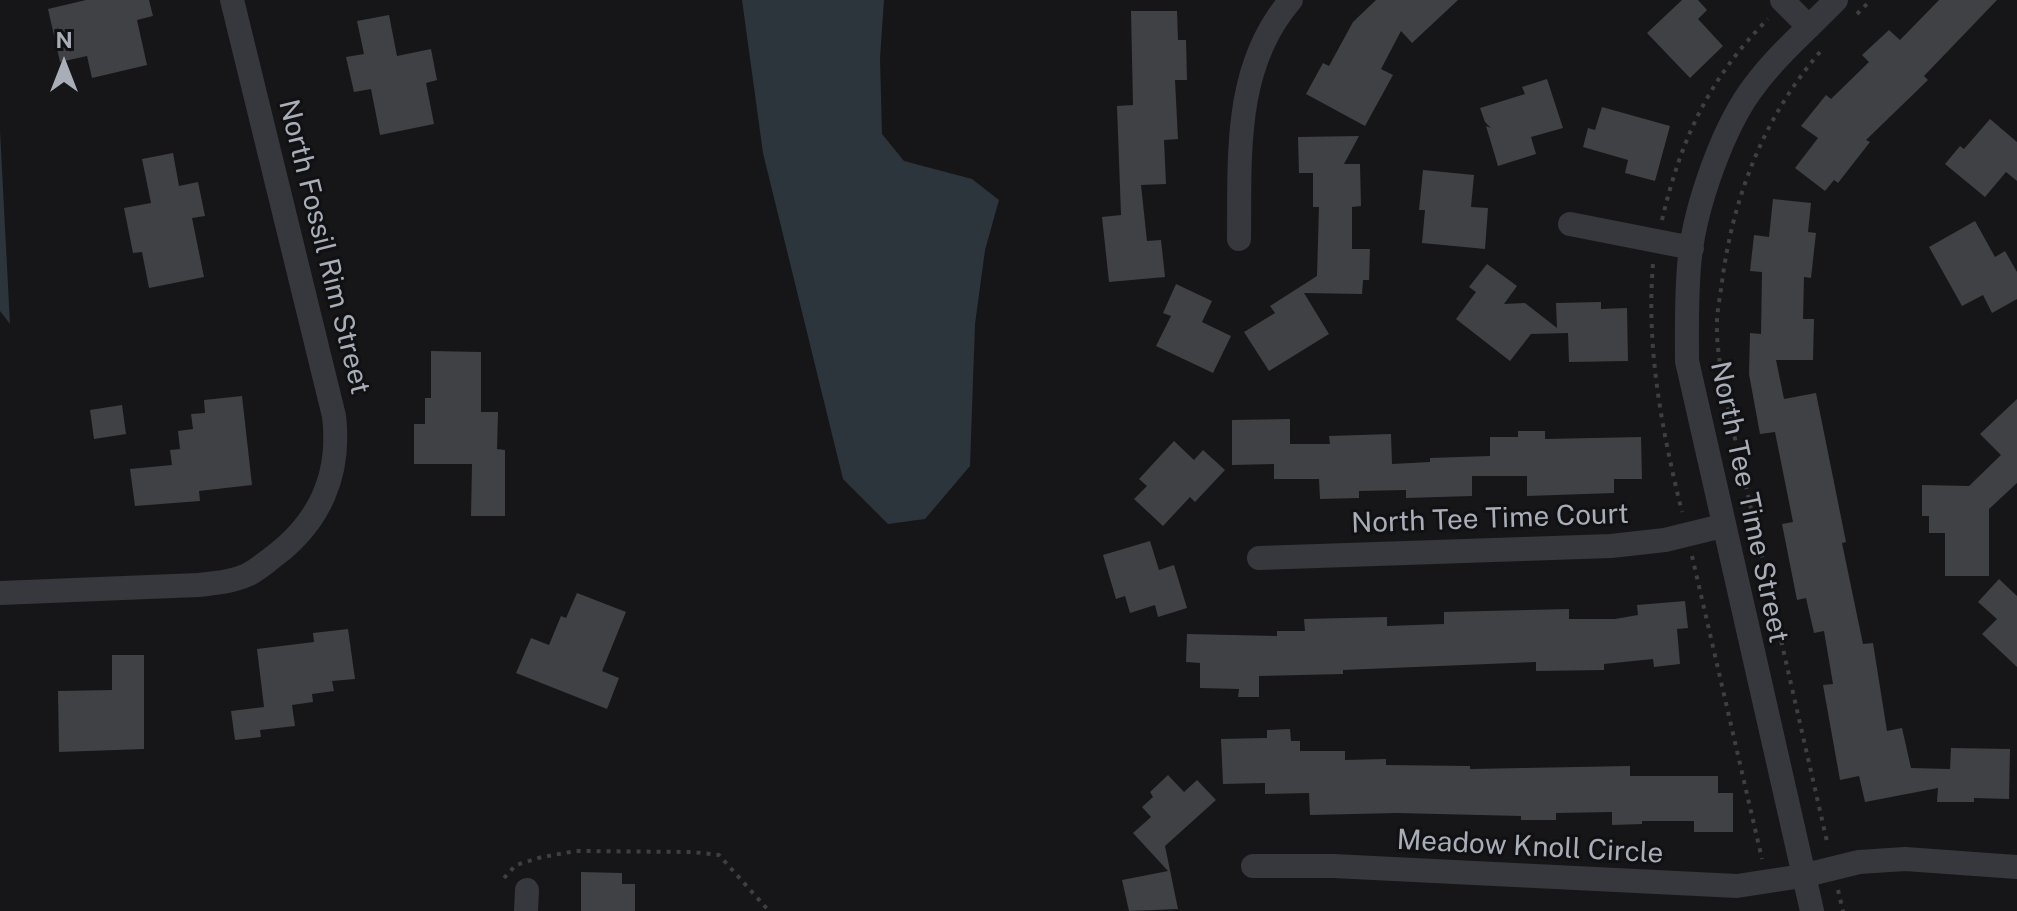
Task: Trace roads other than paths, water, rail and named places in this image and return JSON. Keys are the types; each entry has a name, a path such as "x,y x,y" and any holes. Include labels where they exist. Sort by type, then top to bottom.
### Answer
{"street":[{"name":"North Fossil Rim Street","path":"0,593 198,585 227,581 250,574 289,545 319,508 332,473 338,444 334,416 232,0"},
{"path":"1239,239 1240,127 1245,94 1256,58 1269,31 1291,0"},
{"path":"1782,0 1809,27"},
{"name":"North Tee Time Street","path":"1812,911 1722,526 1687,361 1692,248 1721,143 1754,85 1836,0"},
{"path":"1570,224 1692,248"},
{"name":"North Tee Time Court","path":"1259,558 1611,546 1665,540 1722,526"},
{"name":"Meadow Knoll Circle","path":"1253,866 1333,866 1706,886 1737,886 1802,876 1859,862 1905,859 2017,867"}]}
